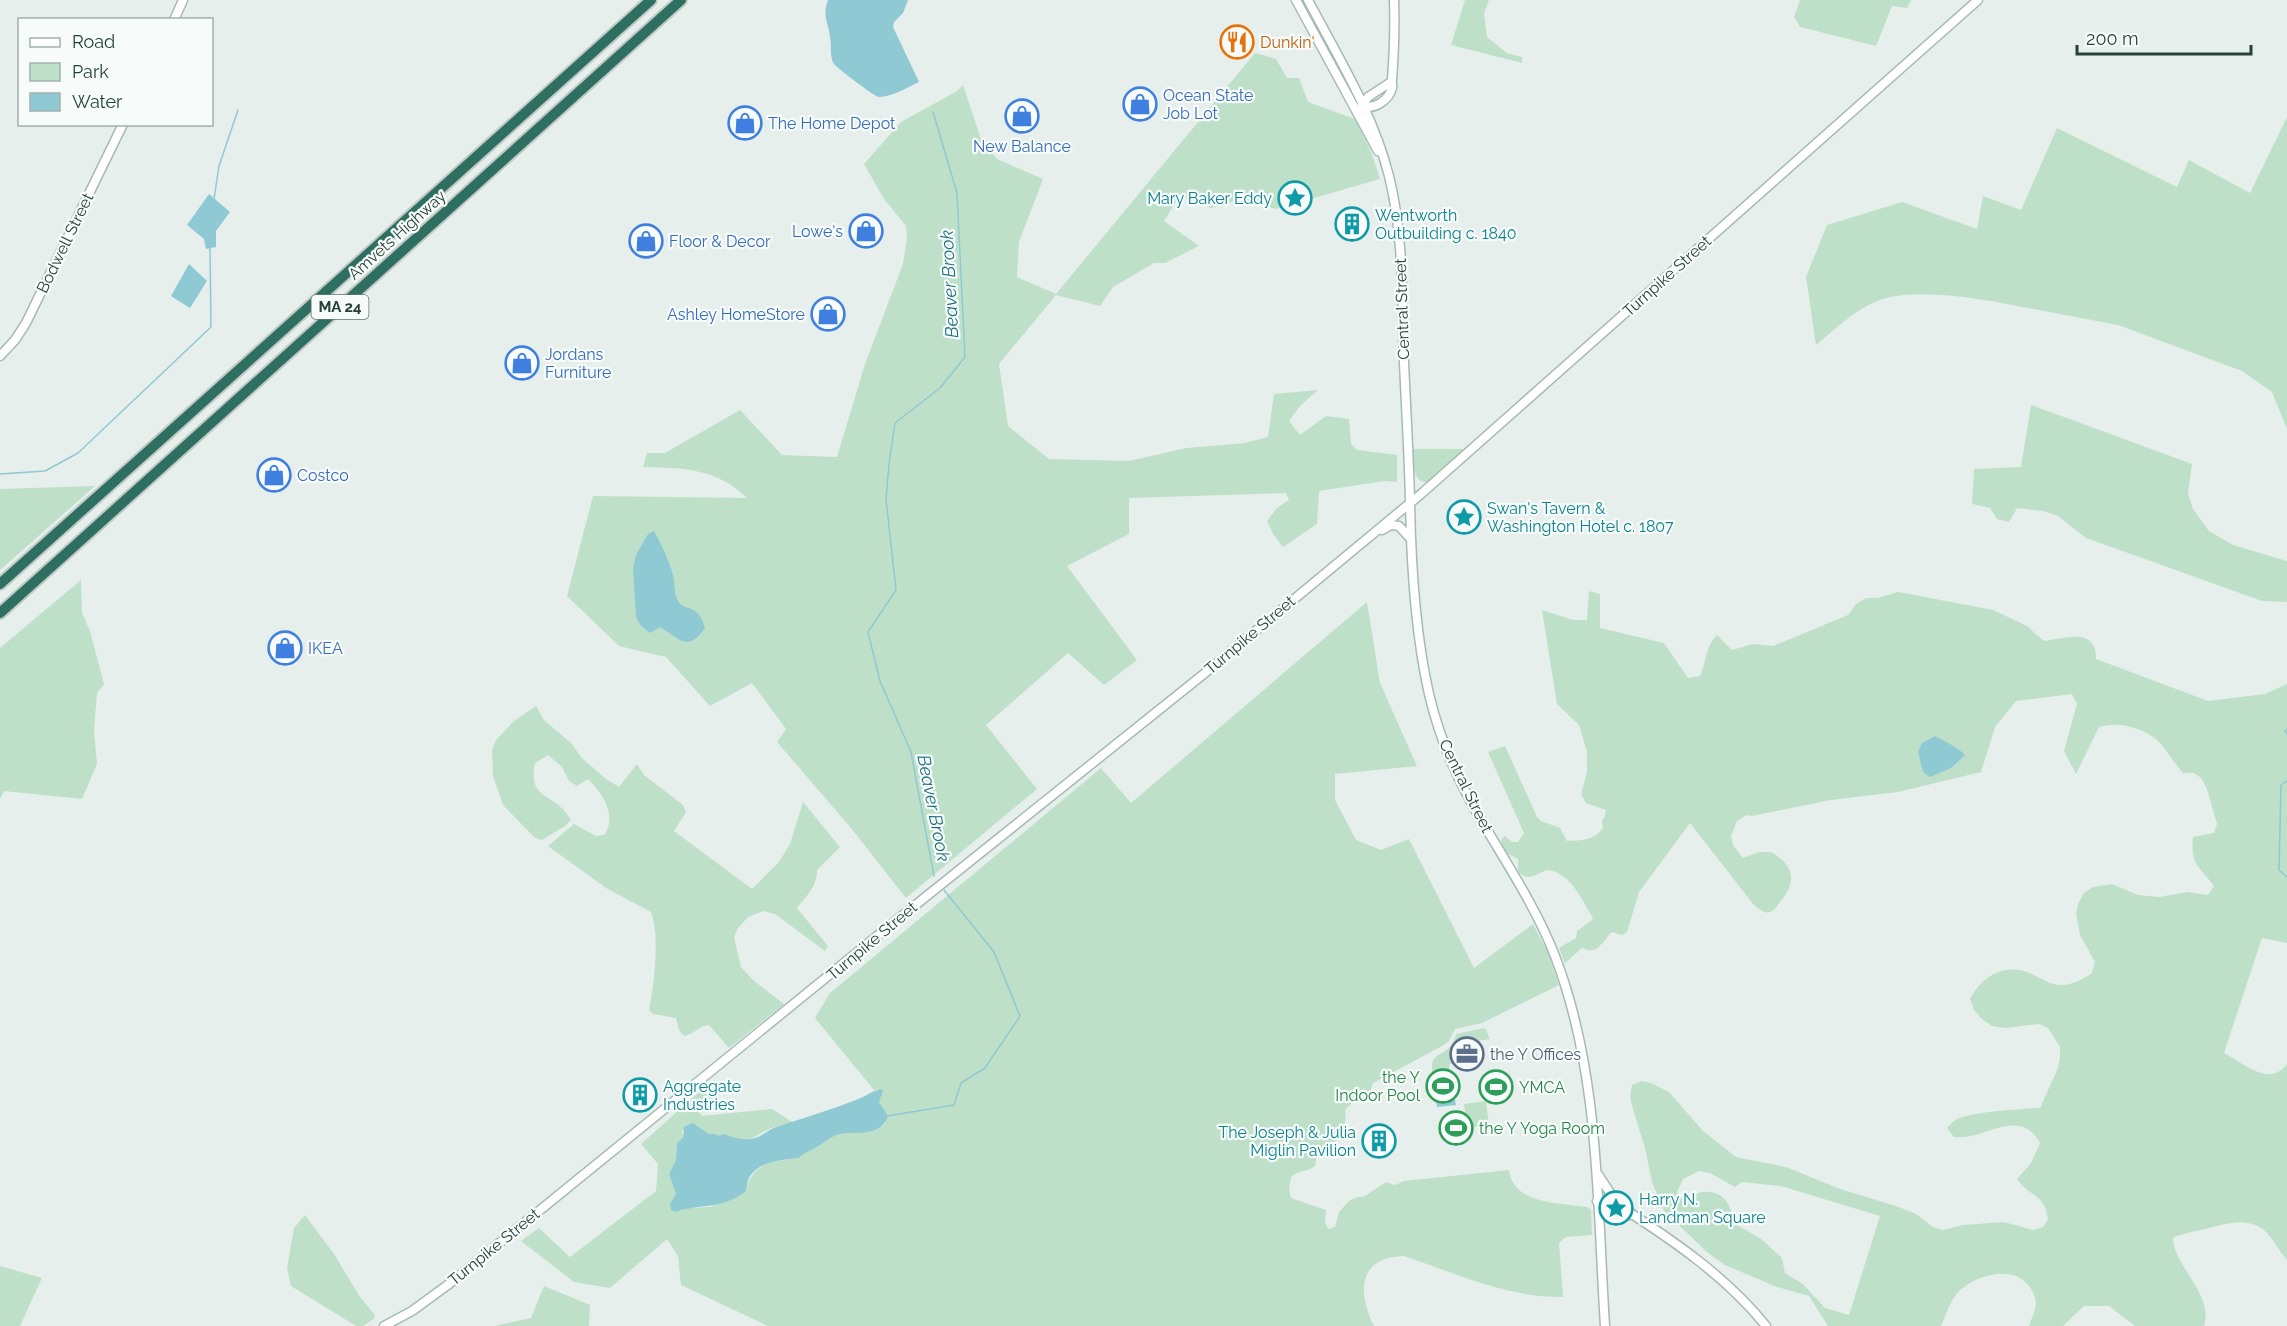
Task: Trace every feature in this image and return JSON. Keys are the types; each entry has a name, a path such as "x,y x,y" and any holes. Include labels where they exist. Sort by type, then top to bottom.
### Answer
{"highway":[{"name":"Amvets Highway","path":"0,584 651,0"},
{"name":"Amvets Highway","path":"0,613 681,0"}],"street":[{"path":"175,18 183,0"},
{"path":"1296,0 1359,108"},
{"path":"1308,0 1359,108"},
{"path":"1359,108 1368,97 1391,82 1394,62 1395,0"},
{"name":"Turnpike Street","path":"384,1326 411,1312 449,1284 1355,549 1410,503 1978,0"},
{"name":"Central Street","path":"1359,108 1376,133 1392,193 1400,250 1411,539 1421,645 1435,715 1462,785 1538,918 1563,979 1585,1067 1595,1169 1605,1326"},
{"name":"Bodwell Street","path":"0,356 15,340 31,314 122,126"},
{"name":"Turnpike Street","path":"1355,549 1387,527 1394,525 1402,528 1411,539"},
{"path":"1595,1169 1605,1188 1618,1205"},
{"path":"1597,1201 1606,1200 1618,1205 1714,1274 1742,1299 1766,1326"},
{"path":"1597,1201 1607,1210 1625,1213 1643,1222"}],"green space":[{"path":"1465,0 1489,0 1484,13 1487,37 1507,53 1522,57 1522,63 1451,45"},
{"path":"1800,0 1911,0 1907,8 1892,6 1876,46 1800,27 1794,17"},
{"path":"1255,53 1276,59 1287,78 1299,78 1308,102 1355,119 1372,154 1380,179 1276,209 1241,199 1211,208 1180,195 1164,221 1199,246 1165,263 1154,263 1113,287 1100,306 1056,295 999,364 1008,426 1049,459 1129,461 1186,448 1245,443 1268,437 1274,394 1318,390 1300,406 1289,421 1300,435 1326,416 1349,419 1351,444 1357,450 1397,455 1397,482 1385,481 1319,491 1317,524 1283,547 1267,521 1277,508 1289,500 1286,493 1129,498 1129,534 1067,566 1137,660 1104,685 1068,653 986,725 1037,789 906,898 851,828 777,742 786,729 752,683 710,706 666,657 619,646 567,596 593,496 747,498 735,488 711,475 686,469 643,467 647,453 665,453 740,410 782,455 837,457 865,364 903,264 907,238 906,226 884,199 864,164 901,122 957,91 963,85 981,139 997,159 1043,179 1019,242 1017,277 1056,294"},
{"path":"2287,117 2287,429 2272,392 2242,371 2118,325 1991,301 1935,294 1906,295 1880,300 1846,320 1816,345 1806,277 1827,225 1902,202 1977,229 1983,196 2021,210 2057,128 2177,187 2189,160 2250,193"},
{"path":"2031,405 2192,464 2188,493 2193,509 2209,531 2233,545 2287,561 2287,602 2262,601 2086,538 2058,516 2043,511 2017,508 2009,522 1997,519 1990,508 1972,504 1974,469 2021,467"},
{"path":"1413,449 1466,449 1430,482 1424,482 1419,480 1415,471"},
{"path":"95,486 0,570 0,489"},
{"path":"81,580 82,613 90,631 104,684 97,693 94,730 97,764 82,799 4,791 0,799 0,648"},
{"path":"1589,591 1600,594 1600,628 1664,643 1688,678 1700,676 1708,649 1717,635 1732,650 1753,644 1773,646 1848,615 1856,604 1866,598 1877,598 1898,592 1993,610 2027,626 2044,641 2070,637 2086,638 2095,649 2096,659 2208,701 2265,694 2287,684 2287,943 2262,938 2224,1053 2264,1074 2280,1071 2287,1064 2287,1260 2264,1230 2250,1223 2227,1223 2173,1238 2175,1249 2204,1303 2206,1314 2204,1326 2135,1326 2109,1306 2084,1306 2063,1326 2029,1326 2036,1306 2033,1292 2022,1279 2002,1274 1981,1278 1962,1289 1955,1296 1941,1326 1828,1326 1809,1296 1777,1287 1725,1265 1708,1253 1664,1211 1652,1182 1633,1109 1630,1097 1632,1085 1642,1081 1669,1092 1703,1131 1736,1157 1786,1167 1840,1189 1896,1206 1916,1214 1933,1227 1943,1230 1963,1225 2004,1222 2033,1230 2043,1227 2048,1219 2044,1204 2017,1179 2031,1163 2040,1143 2032,1132 2011,1125 1965,1137 1954,1137 1947,1128 1954,1121 1970,1115 2040,1108 2058,1068 2060,1047 2048,1028 2039,1024 2005,1028 1992,1026 1974,1010 1970,999 1988,978 2004,971 2022,971 2057,985 2076,982 2092,973 2095,962 2080,935 2076,914 2084,893 2093,887 2112,884 2138,895 2159,897 2188,892 2208,895 2214,886 2194,860 2193,837 2214,833 2217,824 2207,789 2201,778 2194,773 2183,773 2156,739 2150,735 2123,725 2099,727 2076,774 2064,751 2077,704 2072,694 2016,701 1995,727 1981,772 1898,792 1831,800 1752,816 1746,815 1737,821 1731,836 1733,845 1743,858 1759,852 1771,852 1779,857 1789,869 1791,881 1789,888 1778,905 1771,911 1763,911 1753,904 1690,823 1639,892 1627,932 1622,935 1612,932 1596,949 1582,948 1565,963 1559,948 1576,938 1577,931 1593,918 1580,895 1562,875 1546,870 1532,876 1525,876 1518,871 1518,859 1504,852 1501,840 1505,836 1512,842 1518,842 1524,833 1488,752 1505,746 1537,817 1541,821 1560,828 1567,841 1591,838 1603,828 1602,821 1606,810 1586,803 1581,794 1587,772 1587,752 1579,725 1557,704 1542,610 1573,620 1587,620","holes":["1699,1171 1710,1173 1735,1187 1742,1182 1781,1186 1880,1216 1849,1315 1825,1308 1803,1284 1785,1273 1782,1258 1760,1238 1733,1223 1729,1205 1721,1196 1716,1193 1702,1192 1683,1199 1677,1192 1683,1179"]},
{"path":"1367,602 1380,683 1417,766 1335,774 1335,800 1356,840 1381,850 1409,839 1474,968 1533,924 1548,953 1559,985 1482,1023 1455,1029 1449,1041 1442,1046 1373,1083 1370,1093 1356,1098 1345,1110 1345,1125 1339,1137 1330,1147 1317,1155 1315,1166 1291,1177 1289,1189 1291,1198 1326,1210 1325,1222 1328,1229 1335,1227 1339,1212 1349,1201 1365,1196 1386,1182 1395,1185 1404,1181 1509,1170 1512,1181 1519,1190 1529,1196 1552,1203 1587,1207 1591,1210 1592,1235 1566,1237 1559,1243 1563,1297 1502,1289 1404,1256 1389,1258 1378,1263 1365,1279 1365,1301 1374,1326 768,1326 681,1285 678,1256 667,1239 610,1288 574,1282 521,1241 539,1228 570,1257 656,1191 658,1164 641,1144 707,1085 718,1095 698,1111 702,1116 772,1109 794,1123 774,1127 746,1139 733,1138 724,1134 718,1137 694,1124 682,1131 683,1138 677,1143 676,1160 669,1174 676,1194 675,1212 688,1208 710,1207 747,1189 754,1173 766,1164 799,1158 836,1135 868,1131 885,1124 887,1114 879,1102 881,1089 874,1090 815,1018 829,994 1101,768 1131,803"},
{"path":"536,706 544,720 571,743 582,758 619,787 637,764 644,775 683,805 686,812 674,831 752,889 779,862 790,844 803,802 840,847 817,870 813,886 797,908 828,946 825,951 775,914 763,911 748,917 738,928 734,937 741,967 753,980 784,1004 729,1048 709,1025 684,1036 679,1030 676,1018 653,1014 649,1010 656,947 651,912 606,888 548,846 574,824 596,836 604,835 608,828 609,813 603,798 593,784 588,779 577,786 569,781 562,767 548,755 535,763 535,784 539,791 558,804 571,820 542,840 535,838 503,805 493,776 492,750 496,740 514,721"},
{"path":"1485,1028 1490,1039 1456,1044 1459,1063 1449,1064 1450,1075 1433,1077 1434,1059 1448,1049 1456,1034"},
{"path":"1486,1101 1489,1125 1467,1128 1464,1104"},
{"path":"305,1215 374,1314 375,1318 363,1326 356,1326 291,1286 287,1268 294,1228"},
{"path":"0,1266 42,1278 20,1326 0,1326"},
{"path":"544,1286 590,1305 589,1326 494,1326 531,1318"}],"water":[{"path":"828,0 908,0 903,13 894,22 893,27 919,82 894,94 879,97 837,67 832,58 831,40 825,15"},
{"path":"209,194 230,212 216,231 216,247 206,249 204,239 187,225"},
{"path":"189,264 207,281 190,308 171,296"},
{"path":"654,531 672,571 677,599 683,606 698,614 705,628 699,636 688,642 678,639 660,627 650,633 641,626 636,617 633,568 636,555 648,534"},
{"path":"1935,736 1965,755 1951,768 1930,777 1923,772 1918,752 1922,743"},
{"name":"the Y Indoor Pool","path":"1450,1075 1456,1105 1437,1107 1433,1077"},
{"path":"881,1089 883,1091 879,1102 887,1114 887,1119 878,1129 837,1135 799,1158 779,1161 758,1168 749,1178 744,1192 734,1199 675,1212 671,1210 670,1204 676,1194 669,1174 676,1160 677,1143 683,1138 684,1127 693,1123 709,1134 751,1139 773,1128 846,1104"}],"waterway":[{"path":"214,199 219,166 238,110"},
{"name":"Beaver Brook","path":"933,112 957,193 965,357 940,388 895,423 886,499 896,590 868,632 880,681 911,752 934,876"},
{"path":"0,474 45,471 78,453 211,327 210,248"},
{"path":"2287,729 2285,731 2287,734"},
{"path":"2287,781 2281,785 2279,870 2287,877"},
{"name":"Beaver Brook","path":"887,1116 954,1105 961,1083 985,1068 1020,1016 994,952 944,890"}],"place":[{"name":"Dunkin'","path":"1237,42"},
{"name":"Ocean State Job Lot","path":"1140,104"},
{"name":"New Balance","path":"1022,116"},
{"name":"The Home Depot","path":"745,123"},
{"name":"Mary Baker Eddy","path":"1295,198"},
{"name":"Wentworth Outbuilding c. 1840","path":"1352,224"},
{"name":"Lowe's","path":"866,231"},
{"name":"Floor & Decor","path":"646,241"},
{"name":"Ashley HomeStore","path":"828,314"},
{"name":"Jordans Furniture","path":"522,363"},
{"name":"Costco","path":"274,475"},
{"name":"Swan's Tavern & Washington Hotel c. 1807","path":"1464,517"},
{"name":"IKEA","path":"285,648"},
{"name":"the Y Offices","path":"1467,1054"},
{"name":"the Y Indoor Pool","path":"1443,1086"},
{"name":"YMCA","path":"1496,1087"},
{"name":"Aggregate Industries","path":"640,1095"},
{"name":"the Y Yoga Room","path":"1456,1128"},
{"name":"The Joseph & Julia Miglin Pavilion","path":"1379,1141"},
{"name":"Harry N. Landman Square","path":"1616,1208"}]}
